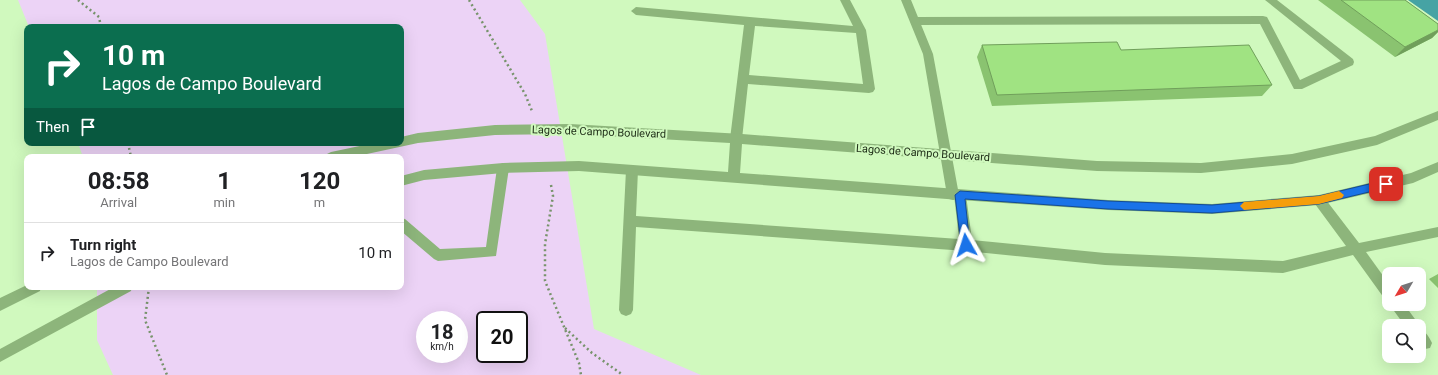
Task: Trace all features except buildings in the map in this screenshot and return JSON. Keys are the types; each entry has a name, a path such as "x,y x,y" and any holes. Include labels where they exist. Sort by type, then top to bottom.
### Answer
{"street":[{"path":"743,79 870,90 861,30 845,0"},
{"path":"906,0 928,54 945,155 956,195 966,245"},
{"path":"1263,20 1298,86 1349,62 1270,0"},
{"path":"636,11 750,22 861,30"},
{"path":"915,21 1263,20 1285,12"},
{"path":"734,178 736,139 750,22"},
{"name":"Lagos de Campo Boulevard","path":"404,141 418,138 495,130 570,129 736,139 1097,166 1201,168 1292,159 1377,140 1438,115"},
{"path":"345,154 382,146"},
{"path":"404,180 424,175 503,168 579,166 956,195 1108,205 1212,209 1319,200 1413,178 1438,167"},
{"path":"404,226 438,255 492,252 503,168"},
{"path":"626,310 632,170"},
{"path":"1319,200 1382,284"},
{"path":"630,221 966,245 1105,258 1283,267 1356,249 1438,232"},
{"path":"0,305 29,290"},
{"path":"0,356 121,290"}],"path":[{"path":"78,0 99,17 100,24"},
{"path":"469,0 525,94 539,129"},
{"path":"549,166 553,196 544,244 545,281 579,363 581,375"},
{"path":"149,290 145,320 167,375"},
{"path":"563,327 592,353 623,375"}],"shaded area":[{"path":"18,0 520,0 545,34 594,329 701,375 113,375 97,340 97,290 404,290 404,154 82,154 79,146 404,146 404,24 28,24"}],"water":[{"path":"1408,0 1438,0 1438,21"}],"slow traffic":[{"path":"1244,206 1319,200 1339,195"}],"route":[{"path":"966,245 960,195 1108,205 1212,209 1319,200 1386,184"}]}
